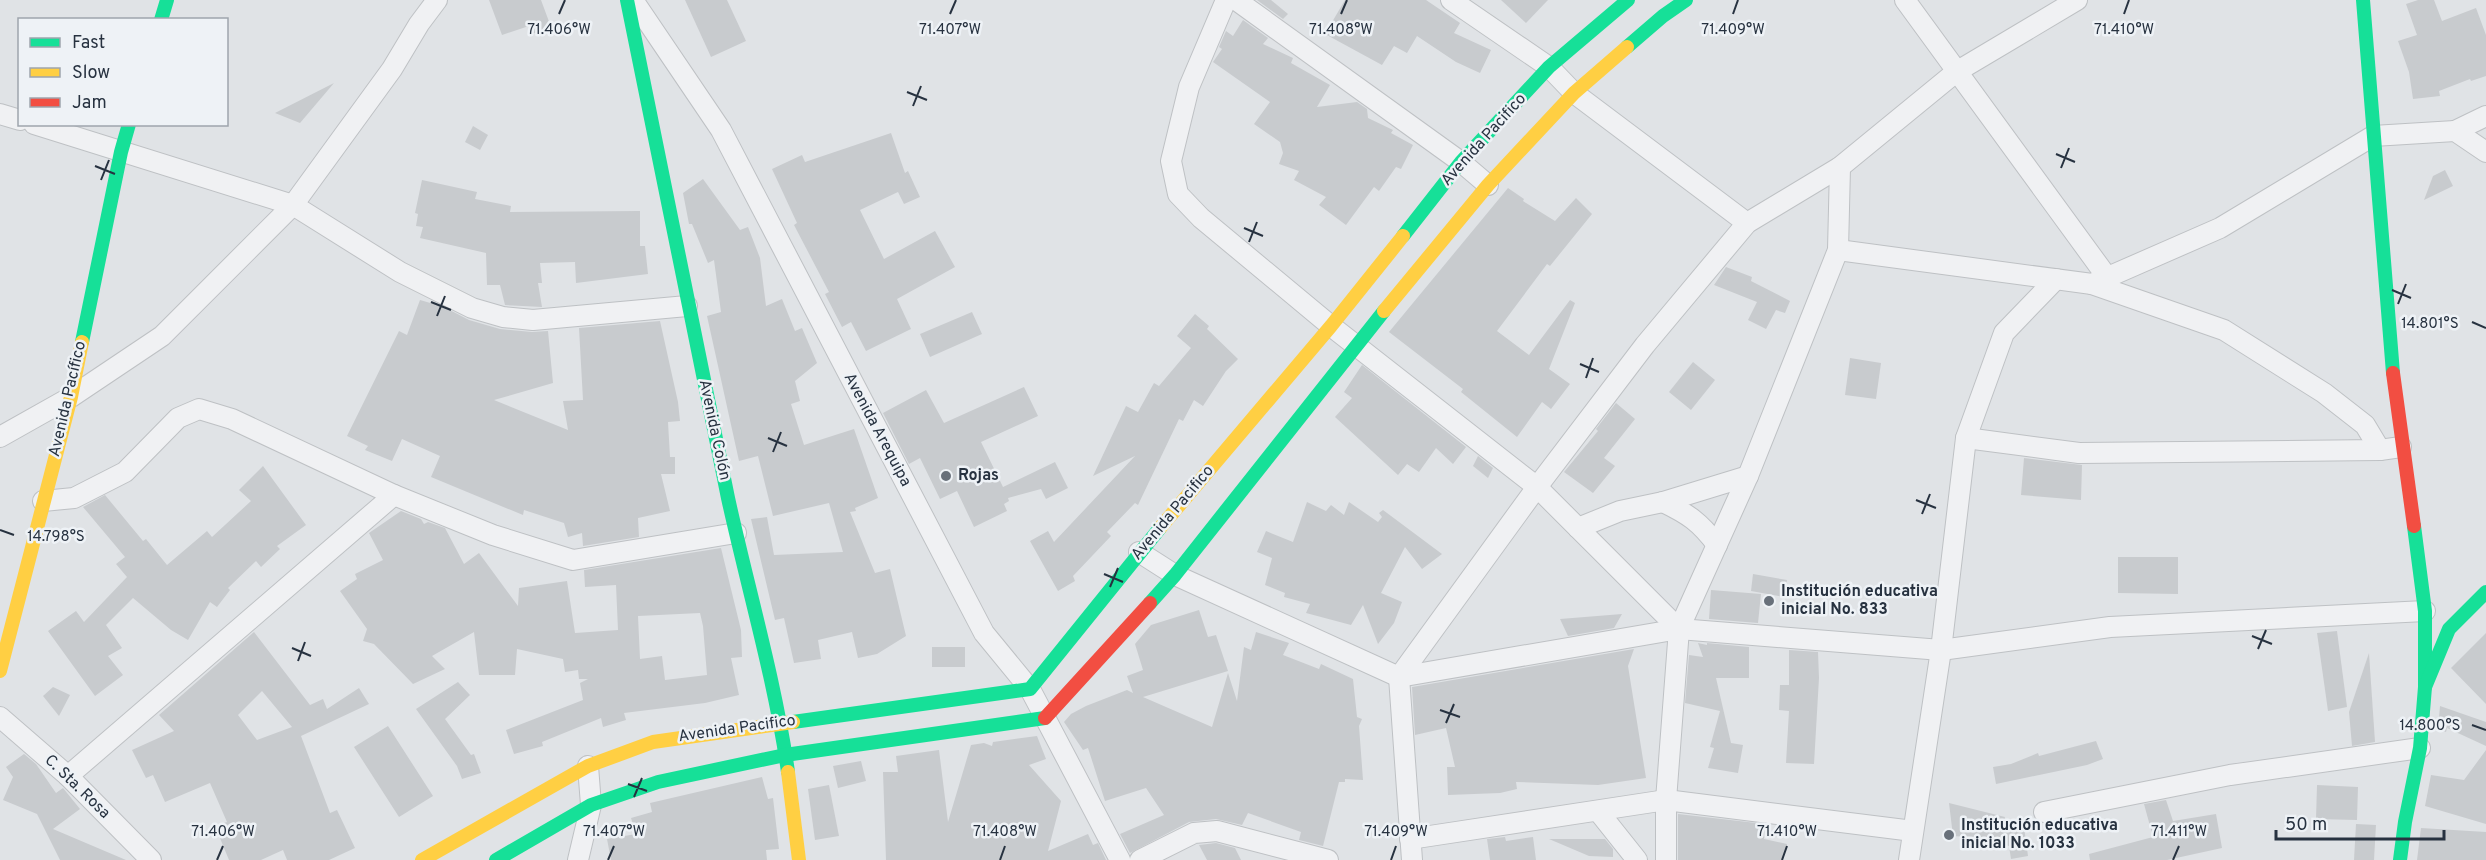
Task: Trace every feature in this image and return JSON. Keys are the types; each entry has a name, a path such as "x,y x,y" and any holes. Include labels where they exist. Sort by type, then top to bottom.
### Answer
{"main road":[{"path":"162,18 167,0"},
{"name":"Avenida Colón","path":"627,0 687,306 736,533 781,723 800,860"},
{"name":"Avenida Pacifico","path":"422,860 588,766 653,742 1030,689 1139,552 1331,326 1461,162 1549,67 1628,0"},
{"name":"Avenida Pacifico","path":"496,860 591,805 658,782 785,755 1045,718 1175,575 1356,346 1488,185 1574,93 1663,16 1686,0"},
{"path":"2363,0 2392,370 2425,611 2425,687 2420,748 2400,860"},
{"name":"Avenida Pacífico","path":"0,671 71,397 121,152 128,126"},
{"path":"2425,687 2449,629 2486,592"}],"street":[{"path":"0,437 71,397 162,336 293,205 392,69 419,24 437,0"},
{"name":"Avenida Arequipa","path":"633,0 721,130 984,633 1030,689 1120,860"},
{"path":"1226,0 1189,87 1171,161 1178,194 1201,218 1331,326 1537,487 1679,629"},
{"path":"1236,0 1461,162 1488,185"},
{"path":"1450,0 1549,67 1574,93 1747,223"},
{"path":"1905,0 2100,281"},
{"path":"1412,860 1399,677 1537,487 1659,328 1747,223 1840,167 1956,72 2077,0"},
{"path":"0,114 18,119"},
{"path":"2100,281 2220,228 2373,136 2456,131 2486,116"},
{"path":"40,126 293,205 400,272 472,308 503,317 533,320 687,306"},
{"path":"2456,131 2486,152"},
{"path":"1666,860 1666,800 1679,629 1748,476 1838,250 1840,167"},
{"path":"1838,250 2056,279 2100,281 2224,330 2324,393 2366,425 2380,450"},
{"path":"1909,860 1941,650 1966,438 2004,333 2056,279"},
{"path":"43,501 74,498 125,472 178,418 199,409 232,418 394,495 493,535 573,560 736,533"},
{"path":"1966,438 2079,453 2380,450 2401,447"},
{"path":"1578,528 1620,511 1663,502 1748,476"},
{"path":"69,776 394,495"},
{"path":"1663,502 1690,515 1706,530 1717,545"},
{"path":"1139,552 1175,575 1399,677 1679,629 1941,650 2110,627 2425,611"},
{"name":"C. Sta. Rosa","path":"0,717 69,776 151,860"},
{"path":"2044,812 2230,775 2420,748"},
{"path":"578,860 591,805 588,766"},
{"path":"1410,839 1666,800 1913,831"},
{"path":"1598,811 1638,860 1666,837"},
{"path":"1140,860 1194,833 1217,831 1328,860"}],"building":[{"path":"489,0 541,0 551,27 532,34 529,26 502,35"},
{"path":"685,0 727,0 746,41 711,57"},
{"path":"1257,0 1271,0 1288,14 1283,19"},
{"path":"1345,0 1426,0 1460,23 1454,33 1491,50 1480,73 1456,62 1417,36 1407,53 1394,46 1382,65 1325,34"},
{"path":"1501,0 1548,0 1526,23"},
{"path":"2418,0 2434,0 2442,21 2476,8 2486,35 2486,76 2471,81 2470,79 2439,91 2440,96 2413,99 2409,72 2398,41 2417,35 2406,4"},
{"path":"1243,20 1268,38 1263,44 1293,58 1291,63 1330,85 1317,107 1357,102 1367,109 1368,118 1393,130 1391,133 1413,145 1401,169 1396,167 1379,191 1374,187 1346,225 1319,205 1326,197 1294,180 1299,171 1279,164 1283,153 1280,142 1254,124 1270,102 1213,62 1222,49 1219,47 1226,31 1233,36"},
{"path":"334,83 300,123 275,113"},
{"path":"473,126 488,135 480,150 465,142"},
{"path":"891,133 905,173 908,171 920,197 904,204 898,192 860,210 884,259 935,231 955,267 897,299 911,329 866,351 851,322 842,327 825,294 829,292 794,225 797,223 772,169 802,155 805,162"},
{"path":"2445,170 2453,186 2424,200 2433,176"},
{"path":"703,179 740,230 748,227 760,258 766,306 782,299 795,331 802,328 817,363 795,381 800,401 791,404 804,445 854,429 878,498 850,512 875,573 890,569 906,636 877,654 858,658 852,632 818,640 821,659 794,663 784,618 775,620 751,519 767,517 774,555 843,552 829,503 773,516 758,456 739,461 707,316 721,312 714,260 708,263 692,224 689,224 683,193"},
{"path":"422,180 477,192 475,199 511,206 510,212 640,211 640,246 645,246 648,274 576,283 575,262 540,263 542,283 538,283 542,307 505,305 500,285 487,285 486,253 420,238 423,227 416,226 418,214 415,213"},
{"path":"1508,188 1524,199 1523,201 1555,221 1576,198 1592,214 1550,266 1547,264 1497,331 1529,355 1570,300 1575,303 1549,369 1570,384 1551,409 1542,402 1517,437 1461,392 1463,389 1389,332"},
{"path":"1726,267 1752,277 1751,281 1790,301 1785,313 1776,310 1766,329 1748,320 1757,302 1714,285"},
{"path":"420,300 444,307 469,320 500,329 548,331 553,383 494,400 568,430 563,401 583,400 579,328 660,321 680,421 668,422 670,457 675,457 675,474 661,474 670,511 638,518 639,537 583,546 582,533 568,537 564,523 524,510 523,515 431,477 440,456 402,439 392,461 365,450 368,446 347,436 399,331 407,335"},
{"path":"972,312 982,334 930,357 920,334"},
{"path":"1195,314 1209,326 1207,329 1238,359 1226,371 1203,406 1194,400 1183,421 1179,419 1138,505 1135,503 1107,532 1111,536 1073,576 1075,581 1058,591 1030,541 1048,531 1054,542 1135,456 1093,476 1126,406 1138,412 1154,383 1159,386 1191,348 1177,336"},
{"path":"1850,358 1881,363 1876,399 1845,395"},
{"path":"1693,362 1715,380 1691,410 1669,392"},
{"path":"1362,365 1466,447 1453,464 1436,448 1419,472 1407,464 1398,475 1335,417 1352,398 1344,392"},
{"path":"1024,387 1038,416 981,442 1003,487 1055,462 1068,488 1046,499 1041,489 1008,498 1009,501 1004,504 1007,511 974,527 957,491 940,499 920,458 909,464 883,413 926,390 944,423"},
{"path":"1616,403 1635,419 1604,458 1615,466 1593,493 1564,472 1598,431 1596,429"},
{"path":"1478,456 1493,468 1488,478 1473,466"},
{"path":"2024,458 2082,465 2081,500 2021,495"},
{"path":"263,466 306,525 277,546 280,549 261,567 256,561 228,588 230,590 217,607 210,602 188,640 171,630 133,598 106,625 122,648 108,656 123,675 95,696 48,631 76,611 84,622 127,577 116,564 125,557 83,507 105,495 143,541 146,539 167,565 207,531 212,537 251,501 239,490"},
{"path":"1307,502 1326,511 1331,505 1344,515 1349,502 1378,522 1382,517 1379,513 1383,510 1442,554 1422,569 1405,547 1381,593 1402,602 1394,623 1378,644 1363,605 1351,625 1306,613 1310,604 1284,597 1285,593 1265,585 1272,558 1257,552 1266,531 1293,542"},
{"path":"401,511 421,519 424,524 428,522 445,528 464,564 479,553 518,606 519,588 567,581 575,633 618,630 616,585 585,587 584,570 721,548 741,630 742,657 731,658 739,695 705,703 624,713 626,720 603,727 601,718 542,742 543,746 514,754 506,730 583,700 580,683 588,679 579,679 578,670 565,672 563,659 517,649 515,675 479,675 474,632 432,656 445,669 413,684 374,644 363,641 367,629 340,591 357,579 355,574 383,560 369,533","holes":["700,613 707,675 665,680 662,656 640,659 638,616"]},
{"path":"2118,557 2178,557 2178,594 2118,593"},
{"path":"1753,574 1787,580 1784,597 1751,591"},
{"path":"1711,590 1761,594 1758,623 1709,619"},
{"path":"1199,610 1208,637 1216,635 1228,671 1143,697 1212,727 1228,673 1237,701 1244,647 1251,650 1256,632 1289,643 1283,655 1319,669 1321,664 1353,679 1357,717 1362,719 1359,726 1363,780 1345,779 1345,782 1339,782 1323,846 1299,840 1301,832 1248,813 1242,825 1216,819 1189,822 1130,853 1120,834 1164,815 1146,788 1105,801 1088,748 1083,750 1064,722 1071,714 1086,706 1127,690 1133,693 1127,676 1143,670 1135,644 1151,625"},
{"path":"1622,614 1614,628 1568,636 1560,619"},
{"path":"2337,631 2347,707 2328,711 2317,633"},
{"path":"254,632 310,705 323,699 327,709 359,688 369,704 301,736 330,813 337,810 355,848 329,860 287,860 283,850 261,860 229,860 215,826 227,822 210,783 165,802 153,775 146,778 132,750 174,731 159,715","holes":["262,691 292,727 257,740 238,715"]},
{"path":"2486,633 2486,704 2451,668"},
{"path":"1698,643 1749,647 1749,678 1716,678 1731,743 1743,745 1738,773 1708,768 1714,748 1710,747 1720,711 1685,703 1689,655 1703,657"},
{"path":"932,647 965,647 965,667 932,667"},
{"path":"1634,649 1628,666 1646,778 1598,785 1516,782 1517,789 1500,793 1448,795 1447,767 1455,767 1446,728 1415,735 1412,687"},
{"path":"1789,650 1818,652 1819,678 1814,764 1786,763 1789,711 1779,710 1780,685 1789,685"},
{"path":"2369,653 2375,742 2352,746 2349,712"},
{"path":"458,682 470,695 445,719 471,755 474,754 481,773 462,779 457,766 416,709"},
{"path":"53,687 70,695 59,716 43,696"},
{"path":"2440,706 2486,722 2486,746 2447,728 2446,732 2438,729"},
{"path":"388,726 433,796 399,817 354,747"},
{"path":"1037,736 1046,759 1029,765 1061,801 1048,851 1088,834 1093,845 1098,843 1106,860 886,860 883,772 898,772 896,756 939,750 948,822 971,745 984,743 992,746 993,742"},
{"path":"2096,741 2103,759 2087,765 1996,784 1993,767 2011,764 2038,753 2039,756"},
{"path":"2486,750 2486,824 2425,806 2431,775 2464,780"},
{"path":"24,754 36,764 56,793 63,788 80,809 53,829 126,860 60,860 37,814 3,800 13,777 6,767"},
{"path":"861,761 866,781 838,788 833,766"},
{"path":"762,777 768,799 773,798 779,849 766,850 767,860 611,860 607,839 636,834 631,818 652,812 650,803"},
{"path":"829,785 839,836 815,840 808,789"},
{"path":"2317,785 2358,787 2357,820 2316,819"},
{"path":"2166,800 2173,821 2216,814 2222,848 2167,860 2090,860 2089,854 2153,837 2144,804"},
{"path":"1949,803 2005,817 2002,829 2024,827 2028,856 2011,859 2009,846 1981,838 1953,836"},
{"path":"1678,814 1765,824 1764,839 1787,844 1783,860 1678,860"},
{"path":"2356,824 2376,825 2374,860 2354,860"},
{"path":"2421,828 2486,832 2486,860 2417,860"},
{"path":"1505,837 1506,841 1533,837 1536,860 1490,860 1487,839"},
{"path":"1549,839 1605,839 1613,849 1613,857 1589,856"},
{"path":"1216,843 1235,848 1241,860 1207,860 1199,845"}],"traffic: fast":[{"path":"162,18 167,0"},
{"path":"627,0 715,436 769,669 788,772"},
{"path":"1403,236 1461,162 1549,67 1628,0"},
{"path":"1627,47 1663,16 1686,0"},
{"path":"2363,0 2393,373"},
{"path":"82,342 128,126"},
{"path":"1150,603 1175,575 1384,311"},
{"path":"2414,526 2425,611 2425,687"},
{"path":"793,722 1030,689 1160,528"},
{"path":"2400,860 2420,748 2425,687 2449,629 2486,592"},
{"path":"496,860 591,805 658,782 785,755 1045,718"}],"traffic: slow":[{"path":"1384,311 1488,185 1574,93 1627,47"},
{"path":"1160,528 1331,326 1403,236"},
{"path":"0,671 71,397 82,342"},
{"path":"422,860 588,766 653,742 793,722"},
{"path":"788,772 799,860"}],"traffic: jam":[{"path":"2393,373 2414,526"},
{"path":"1045,718 1150,603"}],"place":[{"name":"Rojas","path":"946,476"},
{"name":"Institución educativa inicial No. 833","path":"1769,601"},
{"name":"Institución educativa inicial No. 1033","path":"1949,835"}]}
